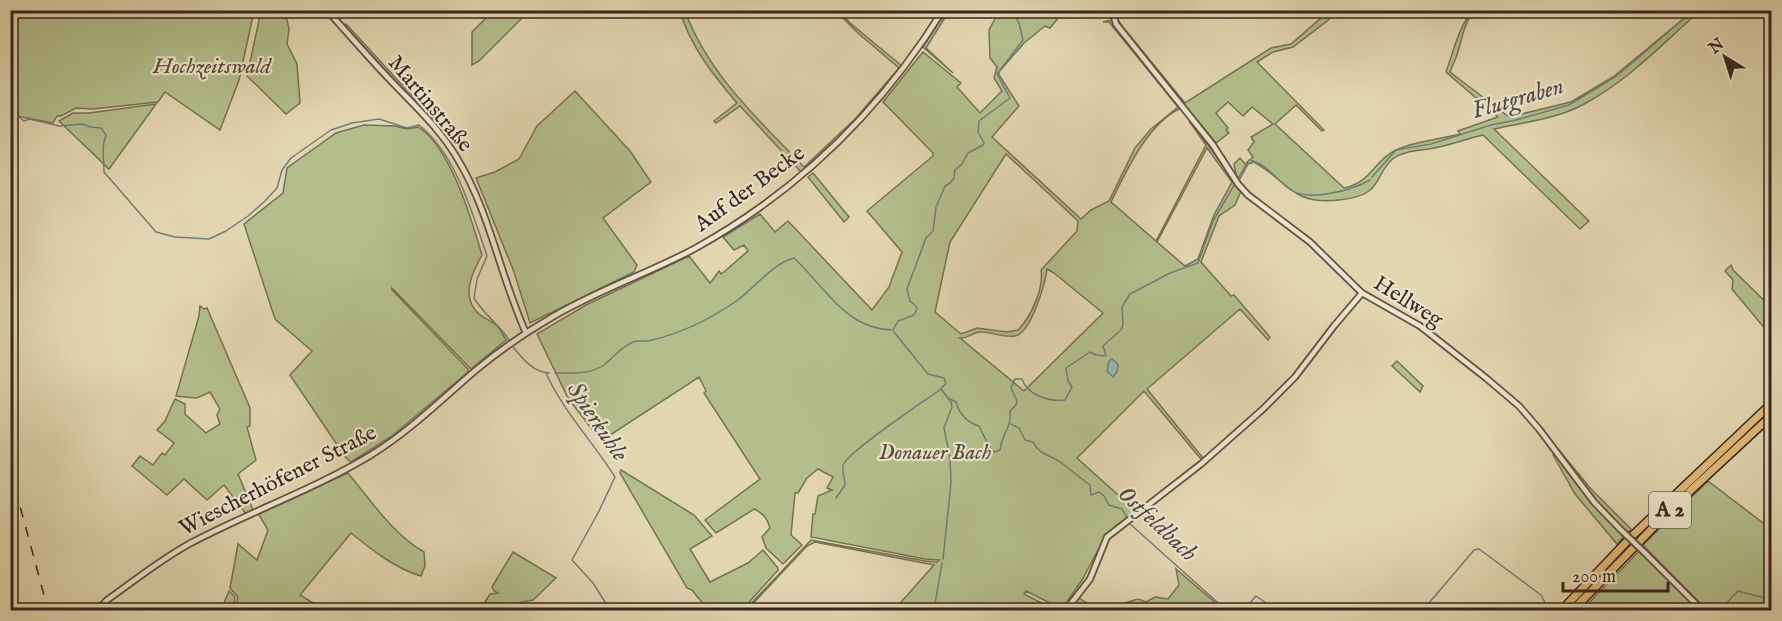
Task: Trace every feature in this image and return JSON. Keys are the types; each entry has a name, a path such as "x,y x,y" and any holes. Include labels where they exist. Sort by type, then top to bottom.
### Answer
{"highway":[{"name":"A 2","path":"1562,610 1640,529 1772,403"},
{"name":"A 2","path":"1573,610 1646,534 1772,415"}],"street":[{"name":"Martinstraße","path":"327,10 364,53 421,111 458,158 488,225 526,333"},
{"name":"Auf der Becke","path":"526,333 581,301 694,248 734,225 784,190 828,152 870,109 904,68 943,10"},
{"name":"Hellweg","path":"1112,10 1116,24 1213,145 1238,184 1253,199 1310,242 1362,293 1420,326 1519,406 1594,502 1702,610"},
{"path":"1066,610 1089,579 1104,541 1201,464 1280,393 1362,293"},
{"name":"Wiescherhöfener Straße","path":"98,610 107,600 187,545 332,477 374,454 490,359 526,333"}],"green space":[{"path":"494,10 529,11 479,61 472,65 472,32"},
{"path":"947,10 949,11 926,48 953,73 923,47"},
{"name":"Hochzeitswald","path":"10,11 254,11 239,80 220,130 165,92 158,102 93,109 76,108 57,116 53,123 11,115"},
{"path":"261,11 279,11 287,20 289,29 287,44 297,64 300,103 286,114 247,76"},
{"path":"680,11 685,11 707,55 736,95 804,167 855,119 899,68 836,11 839,11 850,23 902,66 856,121 801,172 740,106 716,123 714,121 737,103 696,48"},
{"name":"Donauer Bach","path":"996,11 1064,11 1050,28 1045,26 1024,43 999,72 1019,106 992,137 1081,219 1091,210 1109,201 1135,148 1151,129 1178,107 1109,22 1103,22 1111,20 1181,108 1169,115 1148,136 1111,202 1156,241 1206,145 1189,121 1233,179 1236,174 1234,164 1240,158 1245,164 1253,157 1248,150 1254,142 1251,137 1273,124 1252,107 1243,116 1228,102 1216,113 1228,128 1226,130 1229,133 1216,143 1119,25 1113,11 1116,11 1123,27 1185,103 1271,48 1291,44 1327,13 1340,11 1293,47 1273,52 1257,62 1324,130 1322,131 1296,105 1275,124 1344,188 1361,181 1388,155 1402,147 1460,134 1458,131 1498,117 1446,72 1460,32 1472,11 1450,72 1509,117 1571,102 1613,77 1693,11 1700,11 1646,60 1602,94 1553,116 1494,129 1589,221 1580,229 1483,135 1440,147 1398,155 1386,166 1376,184 1369,191 1343,200 1310,199 1292,190 1254,162 1248,164 1236,186 1241,191 1235,205 1219,216 1201,262 1231,296 1234,295 1270,337 1268,340 1240,309 1147,389 1203,458 1201,459 1144,391 1077,458 1136,511 1105,537 1082,580 1062,609 1026,591 1024,594 1055,610 894,610 934,565 815,542 807,546 745,610 811,540 925,561 937,562 939,560 811,537 813,514 815,514 818,496 832,490 827,488 833,477 818,469 807,478 798,493 795,493 791,535 802,545 783,564 766,548 762,537 770,528 768,521 754,509 716,533 705,520 760,479 704,393 706,391 699,377 601,441 568,398 537,334 586,305 689,256 710,283 719,271 721,274 748,251 744,245 734,250 723,237 760,214 775,232 788,221 872,310 889,287 902,252 867,211 933,156 933,153 883,102 923,52 961,83 957,87 980,113 1002,91 994,78 997,67 990,58 989,30 997,15","holes":["1207,148 1232,182 1214,215 1198,259 1185,266 1157,242","1006,154 1078,221 1077,231 1041,270 1036,302 1028,318 1018,330 1007,332 977,328 961,334 935,312 950,242","1047,269 1103,313 1024,391 960,338 979,332 1002,336 1015,336 1021,333 1032,317"]},
{"path":"346,24 455,144 450,144 426,114 345,27"},
{"path":"575,91 630,151 651,182 603,218 637,265 634,272 530,323 514,272 476,178 495,172 519,159 537,126"},
{"path":"156,104 109,169 59,121 73,113"},
{"path":"364,125 395,126 407,129 418,127 430,136 440,150 458,185 482,255 472,277 470,300 482,317 497,326 506,340 471,369 392,288 468,369 468,372 392,436 351,462 290,375 312,351 275,319 244,224 283,193 287,168 336,133"},
{"path":"813,173 849,217 844,222 808,177"},
{"path":"1731,265 1733,270 1771,307 1771,336 1732,289 1733,280 1725,271"},
{"path":"200,306 207,308 250,408 250,426 247,427 256,460 238,474 253,510 246,514 224,485 207,500 184,479 167,495 132,466 140,456 153,465 174,443 157,430 165,421 175,399 185,404 185,414 206,433 220,424 217,415 220,409 210,392 197,398 176,396"},
{"path":"1397,361 1423,386 1420,392 1392,366"},
{"path":"1559,450 1591,489 1631,529 1617,544 1575,494 1553,455"},
{"path":"621,470 694,515 712,536 690,549 710,582 748,563 763,550 778,570 742,610 708,610 692,590 687,588 620,473"},
{"path":"348,473 392,526 424,552 425,566 421,576 393,564 351,533 300,595 325,610 235,610 238,597 230,588 238,544 257,560 268,530 258,513"},
{"path":"1708,481 1771,529 1771,610 1707,610 1643,545"},
{"path":"1639,551 1699,610 1582,610"},
{"path":"513,552 556,578 533,600 480,610 490,594 498,593 492,587"},
{"path":"1176,569 1224,610 1070,610 1079,598 1086,603 1100,607 1114,606 1138,599 1146,602 1155,597 1168,599 1179,585"},
{"path":"229,591 235,597 233,610 221,610"}],"water":[{"path":"1112,359 1118,364 1117,372 1113,377 1107,371 1109,361"}],"waterway":[{"name":"Donauer Bach","path":"555,373 580,373 598,368 633,342 650,341 695,325 735,302 779,265 794,258 838,305 862,323 893,330 898,321 914,315 917,309 910,301 907,289 926,238 933,231 936,207 945,186 954,178 955,170 962,164 968,153 983,145 978,132 979,121 1010,98 997,74 1023,40 1019,23 1012,10"},
{"name":"Flutgraben","path":"1372,177 1396,150 1431,144 1491,125 1569,105 1618,75 1694,10"},
{"path":"10,118 18,116 24,121 30,119 59,126 82,124 101,128 106,135 103,149 104,172 156,232 175,237 209,239 226,231 265,201 277,188 282,170 291,158 331,130 352,123 379,119 407,128 419,125 432,137 453,168 469,204 487,256 477,279 474,298 509,340"},
{"path":"948,398 956,402 959,410 968,420 979,426 994,452 1000,450 1010,422 1010,411 1016,405 1017,401 1011,388 1015,379 1022,379 1025,385 1039,396 1052,400 1065,400 1072,387 1068,381 1066,368 1090,352 1106,356 1103,346 1121,330 1122,307 1130,294 1170,273 1198,263 1213,221 1249,160 1261,165 1291,190 1309,195 1331,193 1370,180"},
{"path":"894,332 928,374 944,378 946,383 941,389 951,402 952,407 944,428 950,458 951,483 943,559"},
{"path":"513,347 533,367 549,373"},
{"name":"Spierkuhle","path":"546,373 561,400 615,477 572,560 593,583 610,610"},
{"path":"836,498 845,485 843,466 847,460 870,439 941,389"},
{"name":"Ostfeldbach","path":"1011,424 1019,428 1025,440 1033,442 1039,450 1059,461 1090,485 1091,495 1099,492 1109,505 1122,509 1127,518"},
{"name":"Ostfeldbach","path":"1129,523 1226,610"},
{"path":"1423,610 1474,550 1479,549 1541,595 1549,610"},
{"path":"934,610 942,563"},
{"path":"1720,610 1738,591 1772,600"},
{"path":"1244,610 1256,596 1276,610"}],"railway":[{"path":"10,469 48,610"}]}
